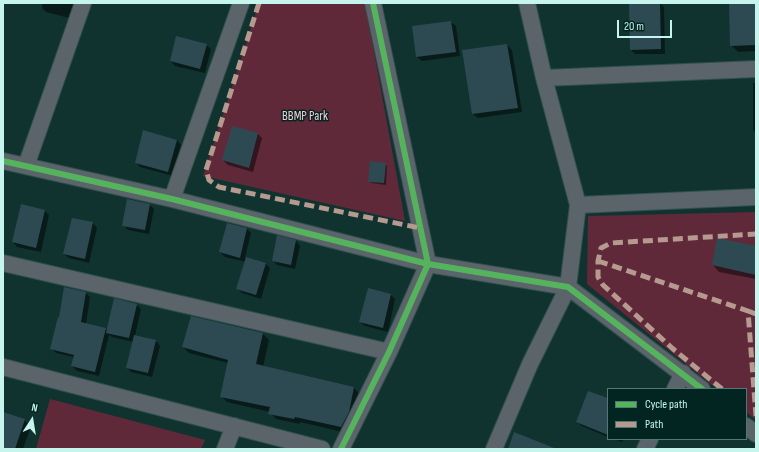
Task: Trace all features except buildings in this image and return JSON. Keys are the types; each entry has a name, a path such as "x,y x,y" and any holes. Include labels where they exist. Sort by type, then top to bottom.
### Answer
{"street":[{"path":"26,166 83,3"},
{"path":"172,199 241,3"},
{"path":"341,449 389,352 428,264 373,3"},
{"path":"494,449 530,364 568,287 578,205 544,78 527,3"},
{"path":"544,78 756,69"},
{"path":"3,162 172,199 428,264 568,287 701,388"},
{"path":"578,205 756,197"},
{"path":"3,263 389,352"},
{"path":"3,367 322,449"},
{"path":"676,388 683,373"},
{"path":"225,449 234,426"},
{"path":"747,427 756,434"},
{"path":"645,449 650,440"}],"green space":[{"name":"BBMP Park","path":"259,3 365,3 405,221 203,176"},
{"path":"756,212 756,420 747,413 747,388 716,388 587,284 588,216"},
{"path":"50,399 205,440 201,449 36,449"}],"marked path":[{"path":"259,3 206,170 209,180 219,187 420,228"},
{"path":"721,388 672,348 603,285 598,277 598,261 601,248 611,243 756,234"},
{"path":"598,261 748,311"},
{"path":"756,314 748,311 756,416"}],"cycle path":[{"path":"341,449 389,352 428,264 373,3"},
{"path":"3,161 172,199 428,264 568,287 701,388"}]}
